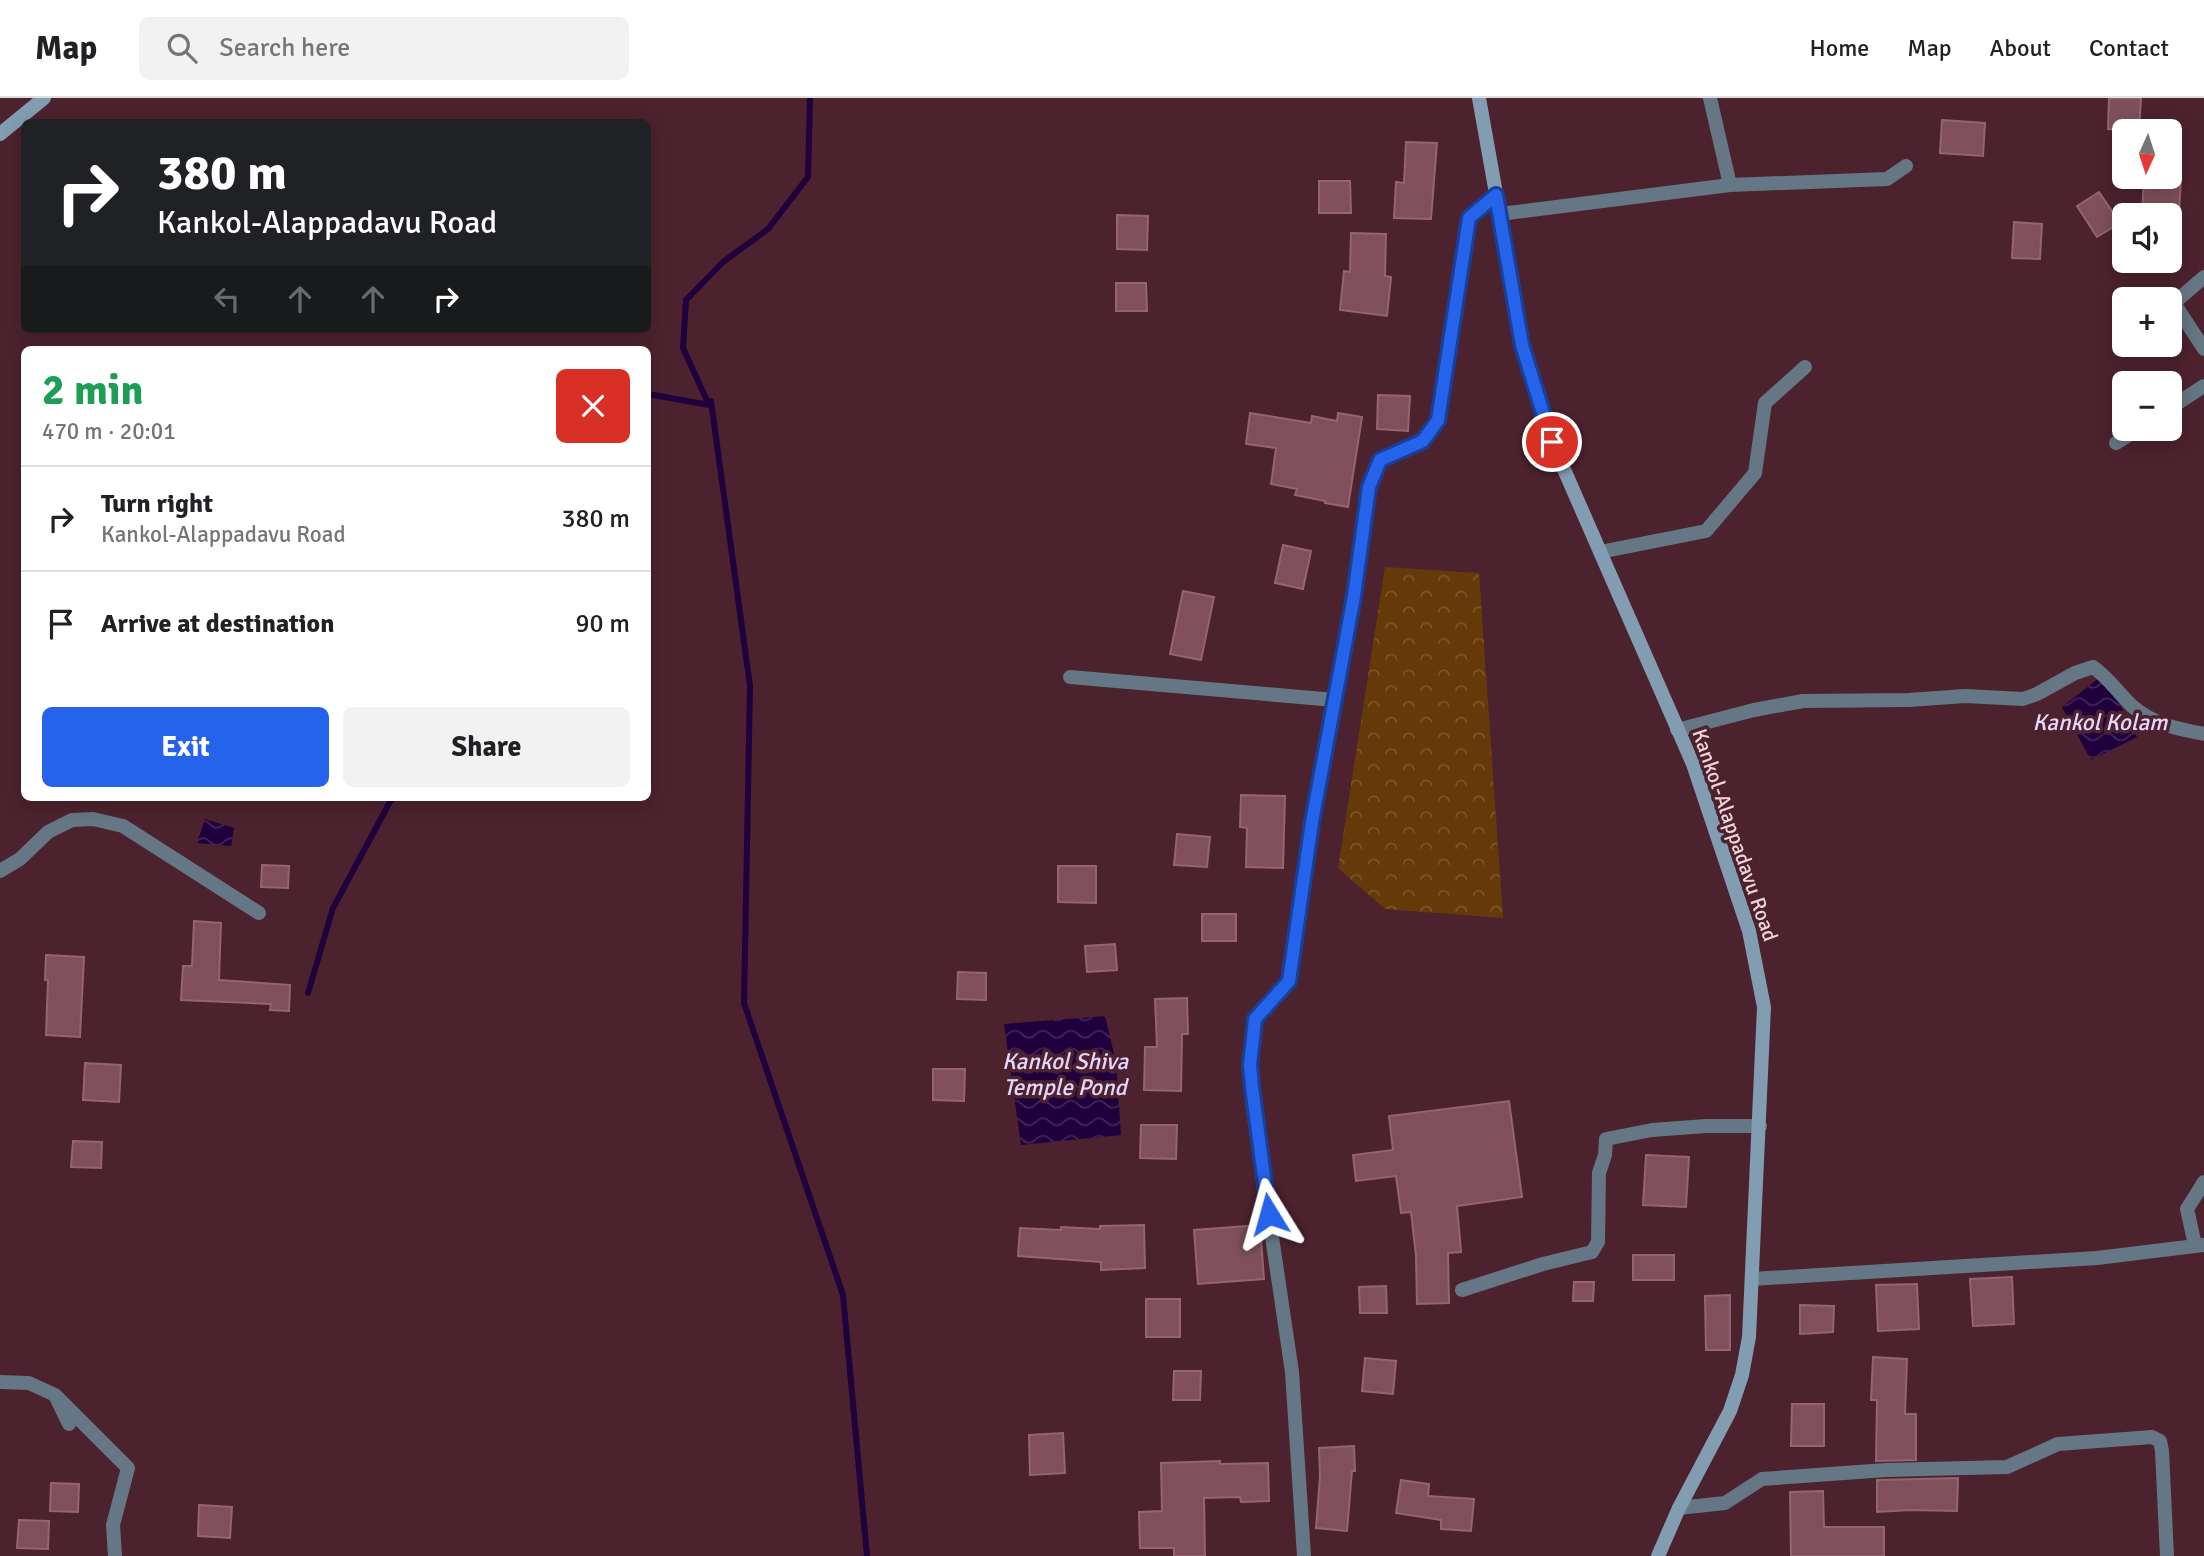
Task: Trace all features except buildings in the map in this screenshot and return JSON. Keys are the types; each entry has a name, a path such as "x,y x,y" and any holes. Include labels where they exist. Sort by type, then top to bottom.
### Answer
{"main road":[{"path":"0,134 44,98"},
{"name":"Kankol-Alappadavu Road","path":"1479,98 1522,345 1552,442 1693,764 1749,931 1764,1007 1749,1337 1742,1375 1730,1411 1679,1507 1658,1556"}],"street":[{"path":"1710,98 1730,185"},
{"path":"1500,214 1730,185 1887,178 1906,166"},
{"path":"1304,1556 1292,1373 1253,1108 1250,1065 1255,1019 1289,981 1312,822 1354,596 1369,487 1380,460 1423,441 1438,420 1469,218 1496,195"},
{"path":"2204,277 2174,303 2204,349"},
{"path":"1600,552 1706,531 1755,473 1765,403 1805,367"},
{"path":"2182,400 2204,386"},
{"path":"1677,730 1715,719 1803,701 1909,700 1965,696 2023,699 2093,667 2104,674 2133,707 2165,726 2204,734"},
{"path":"1070,677 1335,700"},
{"path":"0,871 20,859 48,832 72,820 93,820 123,826 259,913"},
{"path":"1462,1290 1543,1264 1592,1252 1598,1242 1599,1173 1605,1155 1606,1139 1652,1130 1760,1126"},
{"path":"1752,1279 2097,1258 2199,1245 2187,1209 2204,1182"},
{"path":"0,1382 29,1384 55,1395 128,1468 113,1525 115,1556"},
{"path":"55,1395 69,1424"},
{"path":"1679,1507 1725,1503 1762,1479 1885,1470 2007,1467 2058,1444 2152,1437 2160,1441 2162,1451 2167,1556"}],"green space":[{"path":"1385,567 1479,573 1503,918 1385,909 1338,868"}],"water":[{"name":"Kankol Kolam","path":"2104,674 2137,737 2091,760 2062,707"},
{"path":"205,819 234,828 231,846 197,843"},
{"name":"Kankol Shiva Temple Pond","path":"1105,1016 1116,1062 1121,1135 1021,1145 1004,1024"}],"waterway":[{"path":"709,405 683,348 686,300 723,262 768,229 808,177 810,98"},
{"path":"651,395 709,405"},
{"path":"711,401 750,686 744,1003 843,1295 867,1556"},
{"path":"308,993 333,908 390,801"}],"route":[{"path":"1269,1214 1253,1108 1250,1065 1255,1019 1289,981 1312,822 1354,596 1369,487 1380,460 1423,441 1438,420 1469,218 1496,195 1522,345 1552,442"}]}
